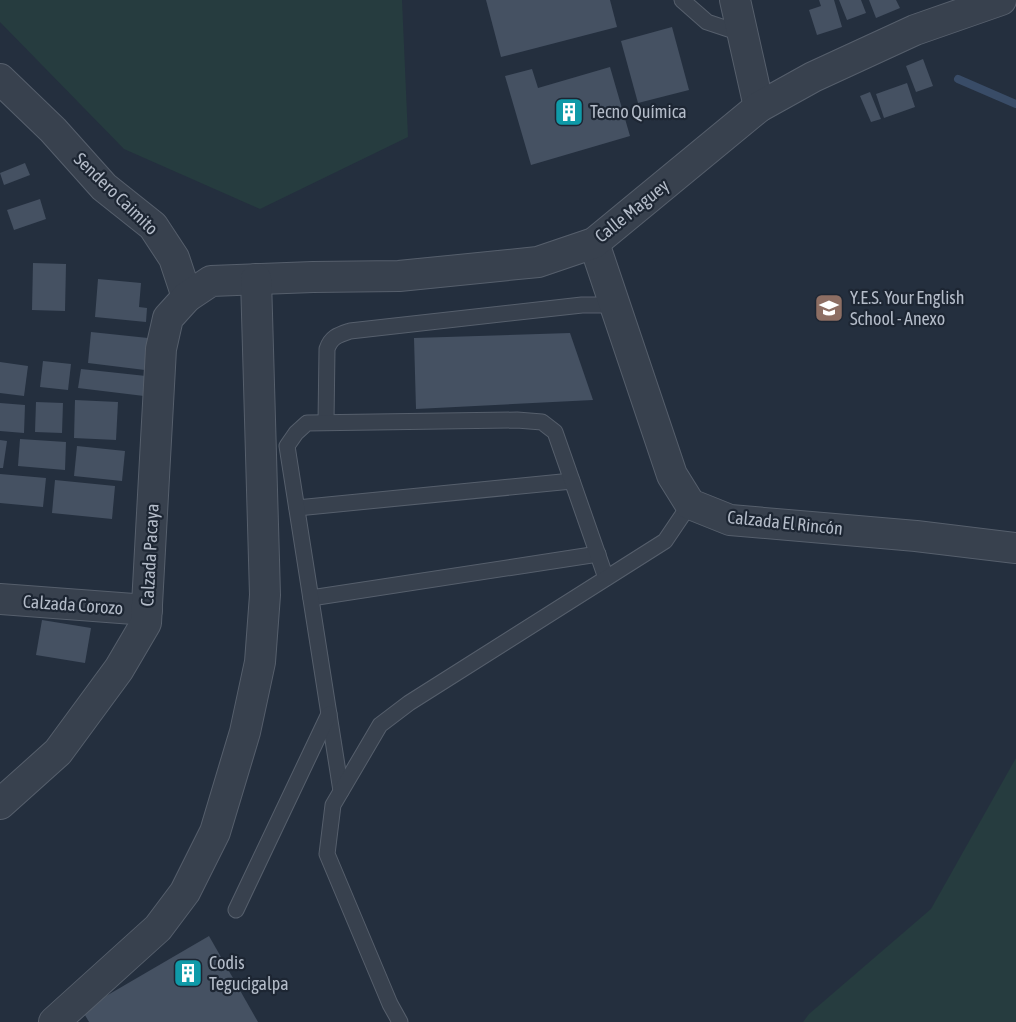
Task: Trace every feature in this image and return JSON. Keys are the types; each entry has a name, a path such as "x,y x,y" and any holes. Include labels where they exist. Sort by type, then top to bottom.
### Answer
{"street":[{"path":"735,0 759,107"},
{"name":"Calle Maguey","path":"187,297 211,281 399,276 538,262 594,243 759,107 813,77 915,30 952,8 1001,0"},
{"name":"Sendero Caimito","path":"0,78 104,187 153,226 174,258 187,297"},
{"path":"594,243 672,475 690,504"},
{"path":"54,1022 158,928 185,892 215,832 246,732 260,662 265,595 256,279"},
{"name":"Calzada Pacaya","path":"0,804 58,752 119,669 146,624 161,349 168,318 187,297"},
{"name":"Calzada El Rincón","path":"690,504 730,520 916,536 1016,548"},
{"name":"Calzada Corozo","path":"0,600 147,610"}],"lane":[{"path":"682,0 706,22 743,34"},
{"path":"326,422 327,349 330,341 338,335 350,331 570,306 615,305"},
{"path":"341,791 287,446 307,423 517,420 542,422 555,432 606,578"},
{"path":"297,508 572,481"},
{"path":"400,1022 390,1004 327,854 333,805 380,725 409,703 665,541 690,504"},
{"path":"311,598 598,554"},
{"path":"236,910 329,714"}],"green space":[{"path":"0,0 402,0 408,137 260,209 124,149 0,22"},
{"path":"1016,758 1016,1022 803,1022 809,1014 931,909"}],"building":[{"path":"486,0 610,0 617,27 501,57"},
{"path":"819,0 834,0 842,27 817,35 809,10 821,6"},
{"path":"839,0 861,0 866,13 847,20"},
{"path":"869,0 896,0 900,8 876,18"},
{"name":"Tecno Química","path":"672,27 689,90 638,103 621,41"},
{"path":"923,59 933,86 916,92 906,66"},
{"name":"Tecno Química","path":"610,67 630,136 531,165 505,76 532,69 538,88"},
{"path":"907,83 915,107 884,118 876,94"},
{"path":"870,92 881,119 871,122 860,96"},
{"path":"25,163 30,175 4,185 0,173"},
{"path":"40,199 46,219 14,230 7,210"},
{"path":"33,263 66,264 65,311 32,310"},
{"path":"98,279 141,283 139,307 147,308 146,322 95,317"},
{"path":"91,332 148,338 145,370 88,363"},
{"path":"570,333 593,400 416,409 414,338"},
{"path":"43,361 71,364 68,390 40,387"},
{"path":"0,362 28,366 24,396 0,393"},
{"path":"81,369 146,376 144,396 78,388"},
{"path":"75,400 118,402 116,440 74,438"},
{"path":"36,402 63,403 62,433 35,432"},
{"path":"0,403 25,405 24,433 0,431"},
{"path":"20,439 66,442 65,470 18,466"},
{"path":"0,440 7,441 3,468 0,468"},
{"path":"77,446 125,451 122,481 74,476"},
{"path":"0,474 46,478 43,507 0,503"},
{"path":"55,480 115,486 112,519 52,513"},
{"path":"42,620 91,628 85,663 36,655"},
{"name":"Codis Tegucigalpa","path":"209,936 258,1022 89,1022 82,1010"}],"waterway":[{"path":"958,79 1016,104"}],"place":[{"name":"Tecno Química","path":"569,112"},
{"name":"Y.E.S. Your English School - Anexo","path":"829,308"},
{"name":"Codis Tegucigalpa","path":"188,973"}]}
